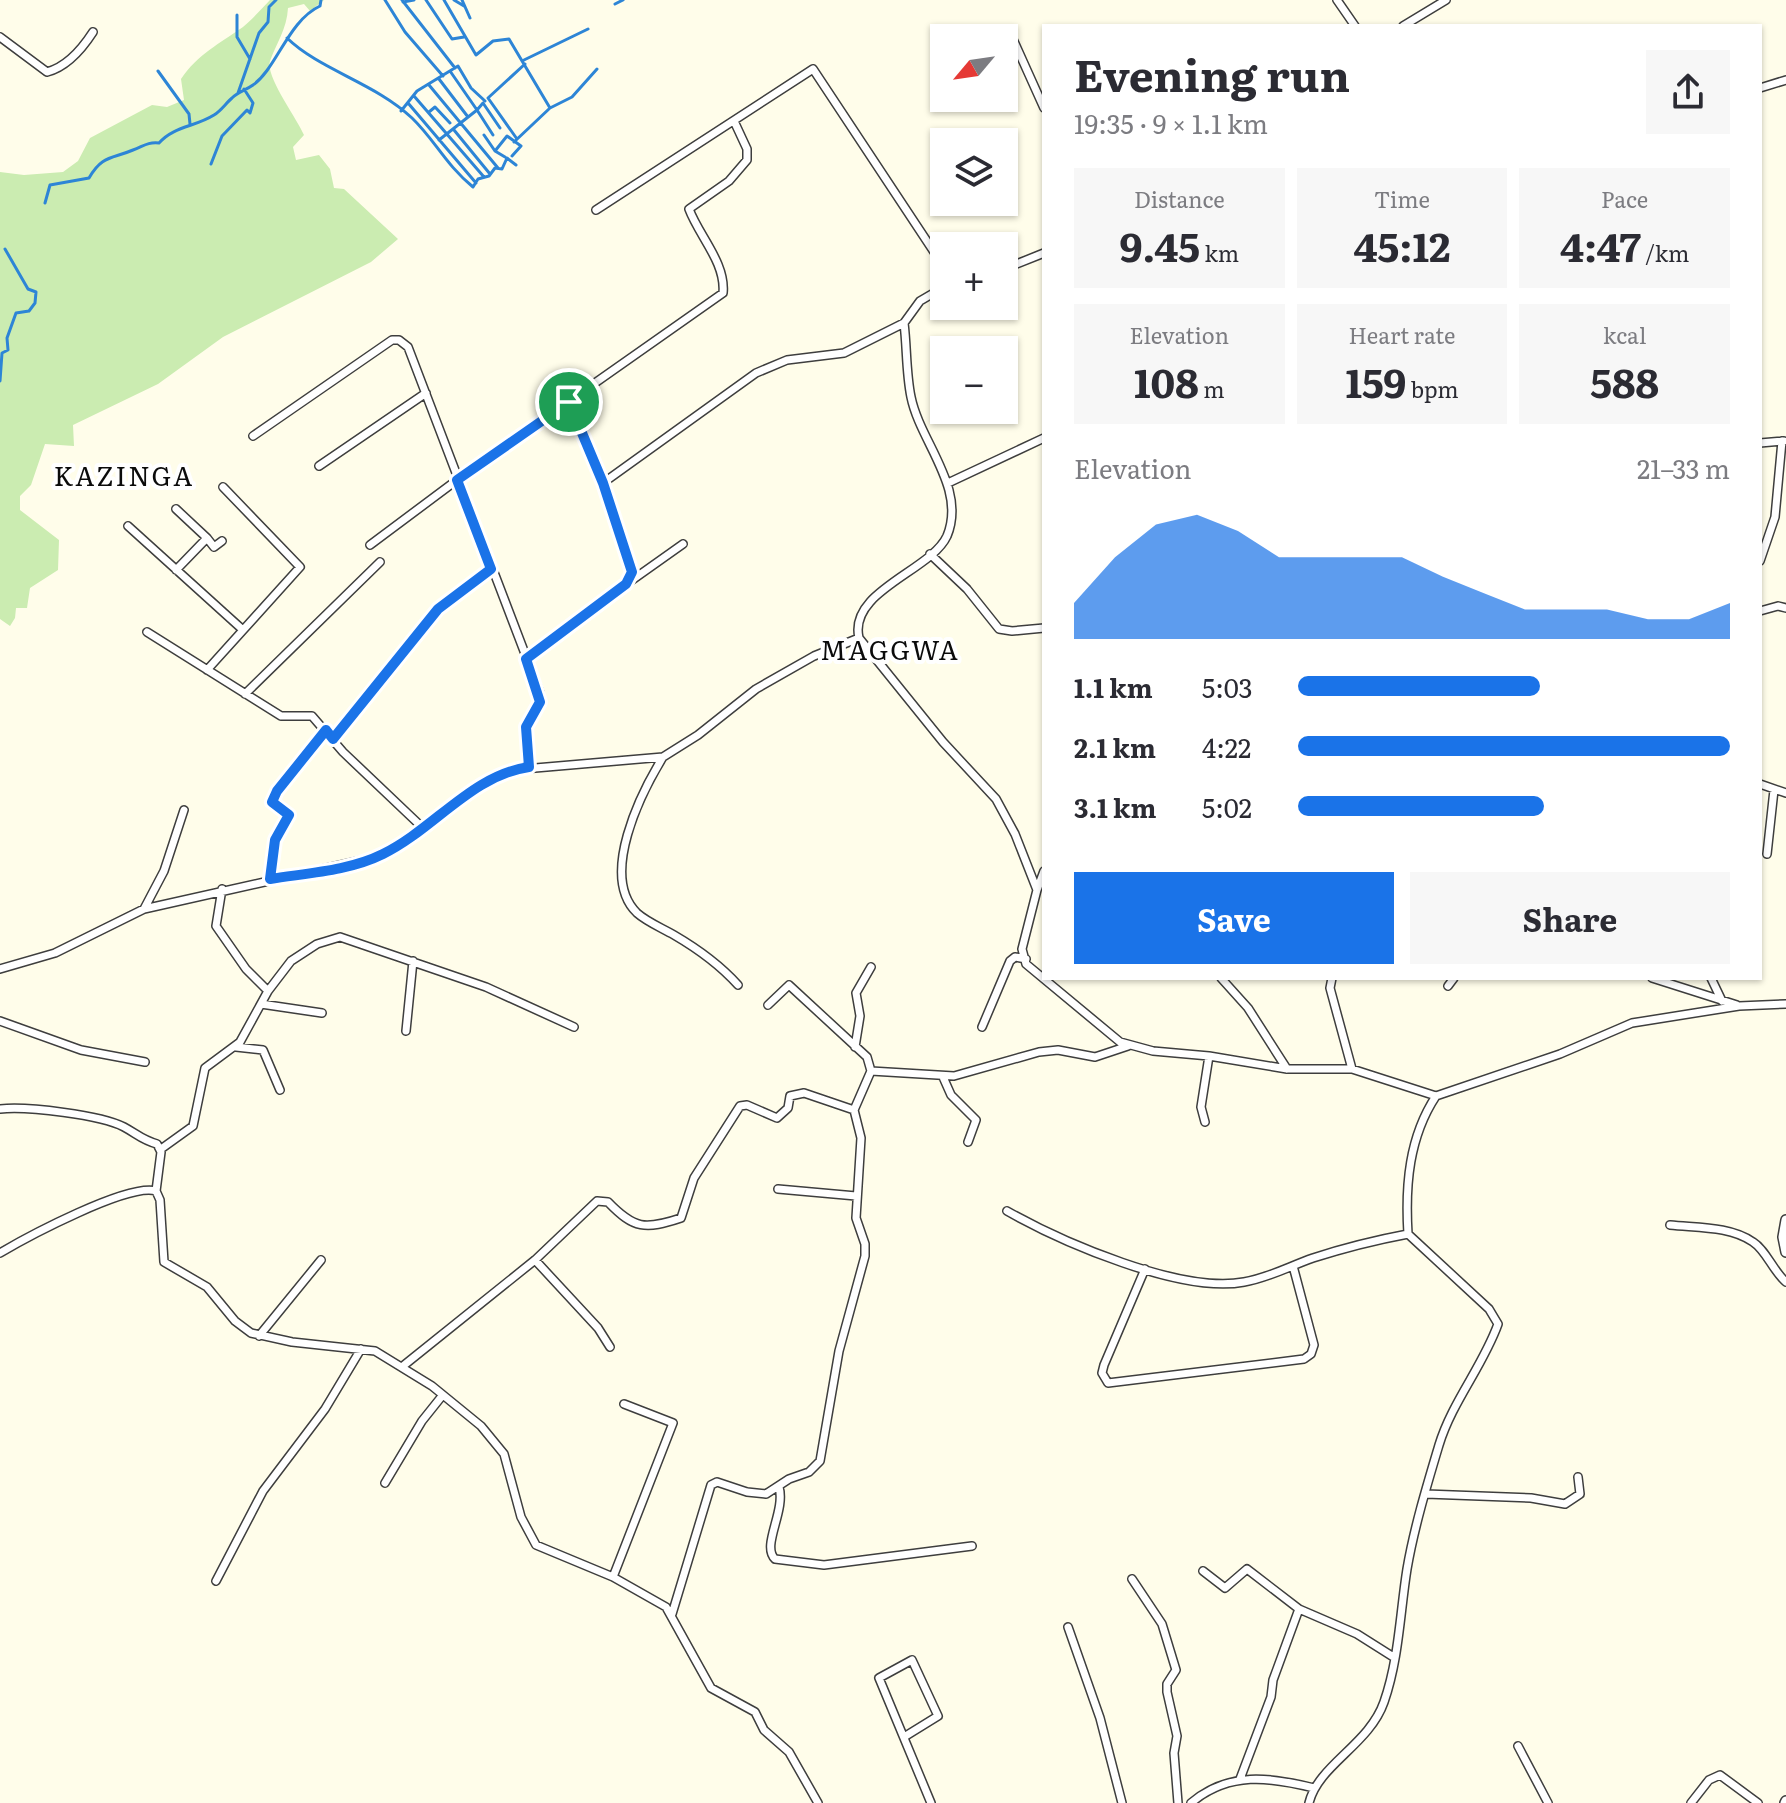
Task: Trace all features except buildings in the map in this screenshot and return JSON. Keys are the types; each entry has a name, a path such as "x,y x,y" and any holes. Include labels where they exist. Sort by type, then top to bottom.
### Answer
{"street":[{"path":"1337,0 1354,24"},
{"path":"1406,24 1446,0"},
{"path":"0,37 47,72 67,61 84,46 93,32"},
{"path":"1018,50 1042,104"},
{"path":"596,210 813,69 930,246"},
{"path":"1762,87 1786,80"},
{"path":"370,545 723,293 724,285 714,256 689,209 729,181 747,160 747,149 734,121"},
{"path":"1018,263 1042,254"},
{"path":"603,483 769,366 844,353 904,323 920,301 930,295"},
{"path":"904,323 916,414 948,483 949,530 944,541 876,597 864,611 857,628 859,638 924,721 996,799 1015,834 1037,890"},
{"path":"253,436 396,339 408,347 540,702 526,727 529,767"},
{"path":"319,466 426,393"},
{"path":"569,402 603,483 632,567 626,584"},
{"path":"948,483 1042,439"},
{"path":"1762,443 1784,441 1775,517 1762,555"},
{"path":"207,670 300,567 223,487"},
{"path":"176,509 214,547 222,541"},
{"path":"128,526 243,630"},
{"path":"176,570 213,544"},
{"path":"526,659 683,544"},
{"path":"930,554 967,589 999,629 1042,628"},
{"path":"245,694 380,562"},
{"path":"333,739 438,609 491,569"},
{"path":"1762,610 1778,606 1786,608"},
{"path":"147,632 281,716 312,716 424,829"},
{"path":"738,985 716,963 637,913 626,893 620,865 622,855 648,781 663,757 707,728 756,689 814,656 859,638"},
{"path":"270,879 275,840 289,815 272,799 326,730"},
{"path":"0,969 55,953 144,909 222,889 365,861 385,853 424,829 493,777 529,767 663,757"},
{"path":"1762,785 1786,793"},
{"path":"1767,854 1774,790"},
{"path":"144,909 164,871 184,810"},
{"path":"1042,876 1022,949 1032,972 1108,1034 1128,1046 1287,1069 1352,1069 1436,1096 1560,1054 1632,1023 1739,1006 1786,1004"},
{"path":"222,889 216,926 246,969 268,991"},
{"path":"161,1149 193,1126 207,1065 236,1047 268,991 298,956 336,937 512,997 574,1027"},
{"path":"982,1027 1010,961 1015,957 1026,959"},
{"path":"406,1031 413,961"},
{"path":"855,1047 860,1016 856,993 871,967"},
{"path":"1223,980 1248,1008 1287,1069"},
{"path":"1332,980 1330,988 1352,1069"},
{"path":"1448,986 1452,980"},
{"path":"1658,980 1739,1006"},
{"path":"1712,980 1722,1001"},
{"path":"672,1614 711,1485 719,1482 763,1494 809,1472 820,1461 839,1351 865,1256 865,1244 856,1218 861,1138 854,1110 871,1071 867,1057 789,985 768,1005"},
{"path":"261,1004 322,1013"},
{"path":"0,1021 81,1050 145,1062"},
{"path":"871,1071 943,1077 978,1072 1047,1050 1095,1057 1128,1046"},
{"path":"236,1047 263,1050 280,1090"},
{"path":"1205,1122 1201,1107 1209,1056"},
{"path":"943,1077 951,1095 976,1120 968,1142"},
{"path":"403,1366 535,1260 597,1201 608,1202 634,1225 650,1226 681,1218 694,1178 740,1106 747,1105 777,1118 788,1108 790,1096 804,1093 854,1110"},
{"path":"1309,1803 1314,1788 1373,1725 1384,1703 1395,1658 1408,1565 1446,1425 1498,1324 1482,1302 1408,1234 1407,1199 1414,1142 1421,1119 1436,1096"},
{"path":"0,1109 35,1108 121,1126 136,1138 157,1144 161,1149 156,1191 164,1262 207,1287 239,1325 259,1336 382,1354 403,1366 481,1426 504,1454 521,1517 536,1545 613,1577 657,1600 672,1614 683,1642 711,1688 755,1712 764,1730 789,1752 818,1803"},
{"path":"778,1189 856,1196"},
{"path":"1,1249 97,1206 147,1190 156,1191"},
{"path":"1007,1211 1056,1236 1145,1269 1196,1281 1236,1284 1337,1251 1408,1234"},
{"path":"1786,1220 1783,1237 1786,1252"},
{"path":"1670,1225 1725,1231 1755,1242 1775,1272 1786,1282"},
{"path":"259,1336 321,1260"},
{"path":"535,1260 598,1328 610,1347"},
{"path":"1145,1269 1104,1365 1102,1373 1108,1383 1304,1359 1311,1354 1314,1345 1293,1266"},
{"path":"216,1581 263,1491 325,1409 361,1349"},
{"path":"385,1483 422,1421 442,1396"},
{"path":"613,1577 673,1423 624,1404"},
{"path":"1426,1494 1531,1498 1565,1504 1580,1494 1578,1477"},
{"path":"779,1487 783,1500 770,1547 775,1559 824,1565 972,1546"},
{"path":"1203,1571 1225,1588 1247,1569 1299,1609 1357,1634 1395,1658"},
{"path":"1132,1579 1162,1624 1176,1670 1167,1684 1167,1692 1177,1736 1174,1753 1178,1803"},
{"path":"1240,1779 1249,1748 1271,1697 1273,1680 1299,1609"},
{"path":"1068,1627 1100,1718 1122,1803"},
{"path":"904,1737 938,1716 912,1660 879,1678 931,1803"},
{"path":"1518,1746 1548,1803"},
{"path":"1691,1803 1709,1780 1720,1775 1758,1803"},
{"path":"1191,1803 1240,1779 1270,1778 1314,1788"}],"green space":[{"path":"270,0 324,0 310,11 304,4 288,8 270,61 277,87 304,135 293,147 296,160 319,155 330,169 334,188 344,189 398,239 371,262 223,337 158,384 73,425 74,446 45,444 31,485 20,496 20,510 59,540 58,570 30,588 27,608 16,608 10,626 0,619 0,172 24,175 63,172 78,161 90,138 152,105 167,107 184,100 181,79 194,63 247,24"}],"waterway":[{"path":"238,93 259,33 268,22 269,7 276,0"},
{"path":"45,203 50,185 89,178 98,165 108,159 159,143 171,133 217,113 261,77 299,22 320,6 321,0"},
{"path":"385,0 405,32 443,76"},
{"path":"402,0 455,68"},
{"path":"403,2 414,0"},
{"path":"426,0 452,39 464,37"},
{"path":"444,0 476,55 493,41 509,39 550,108"},
{"path":"454,0 464,6"},
{"path":"462,0 470,18"},
{"path":"615,4 623,0"},
{"path":"237,15 237,37 250,59"},
{"path":"524,60 588,29"},
{"path":"287,38 315,59 382,95 412,118 473,187 478,179 489,176 495,168 502,169 507,158 516,165"},
{"path":"517,139 488,98 525,64"},
{"path":"401,111 417,91 458,66 471,88 485,101"},
{"path":"514,142 550,108 572,97 597,69"},
{"path":"158,71 189,114 190,124"},
{"path":"439,140 477,110 450,71"},
{"path":"439,79 468,117"},
{"path":"429,85 498,168"},
{"path":"211,164 222,136 247,110 250,113 253,103 244,89"},
{"path":"414,96 484,177"},
{"path":"408,103 476,183"},
{"path":"493,135 477,110 483,103 500,128"},
{"path":"429,112 435,107 450,123"},
{"path":"454,130 490,174"},
{"path":"484,135 495,151 507,136 521,146 512,156"},
{"path":"495,151 505,157"},
{"path":"0,381 2,353 8,350 7,338 16,313 29,311 35,303 36,292 28,289 5,249"}],"district":[{"name":"KAZINGA","path":"124,474"},
{"name":"MAGGWA","path":"890,648"}],"route":[{"path":"569,402 603,483 632,572 626,584 526,659 540,693 540,702 526,727 529,767 493,777 405,842 376,857 348,866 270,879 275,840 289,815 272,802 277,791 326,730 333,739 438,609 451,596 491,569 457,480 569,402"}]}
